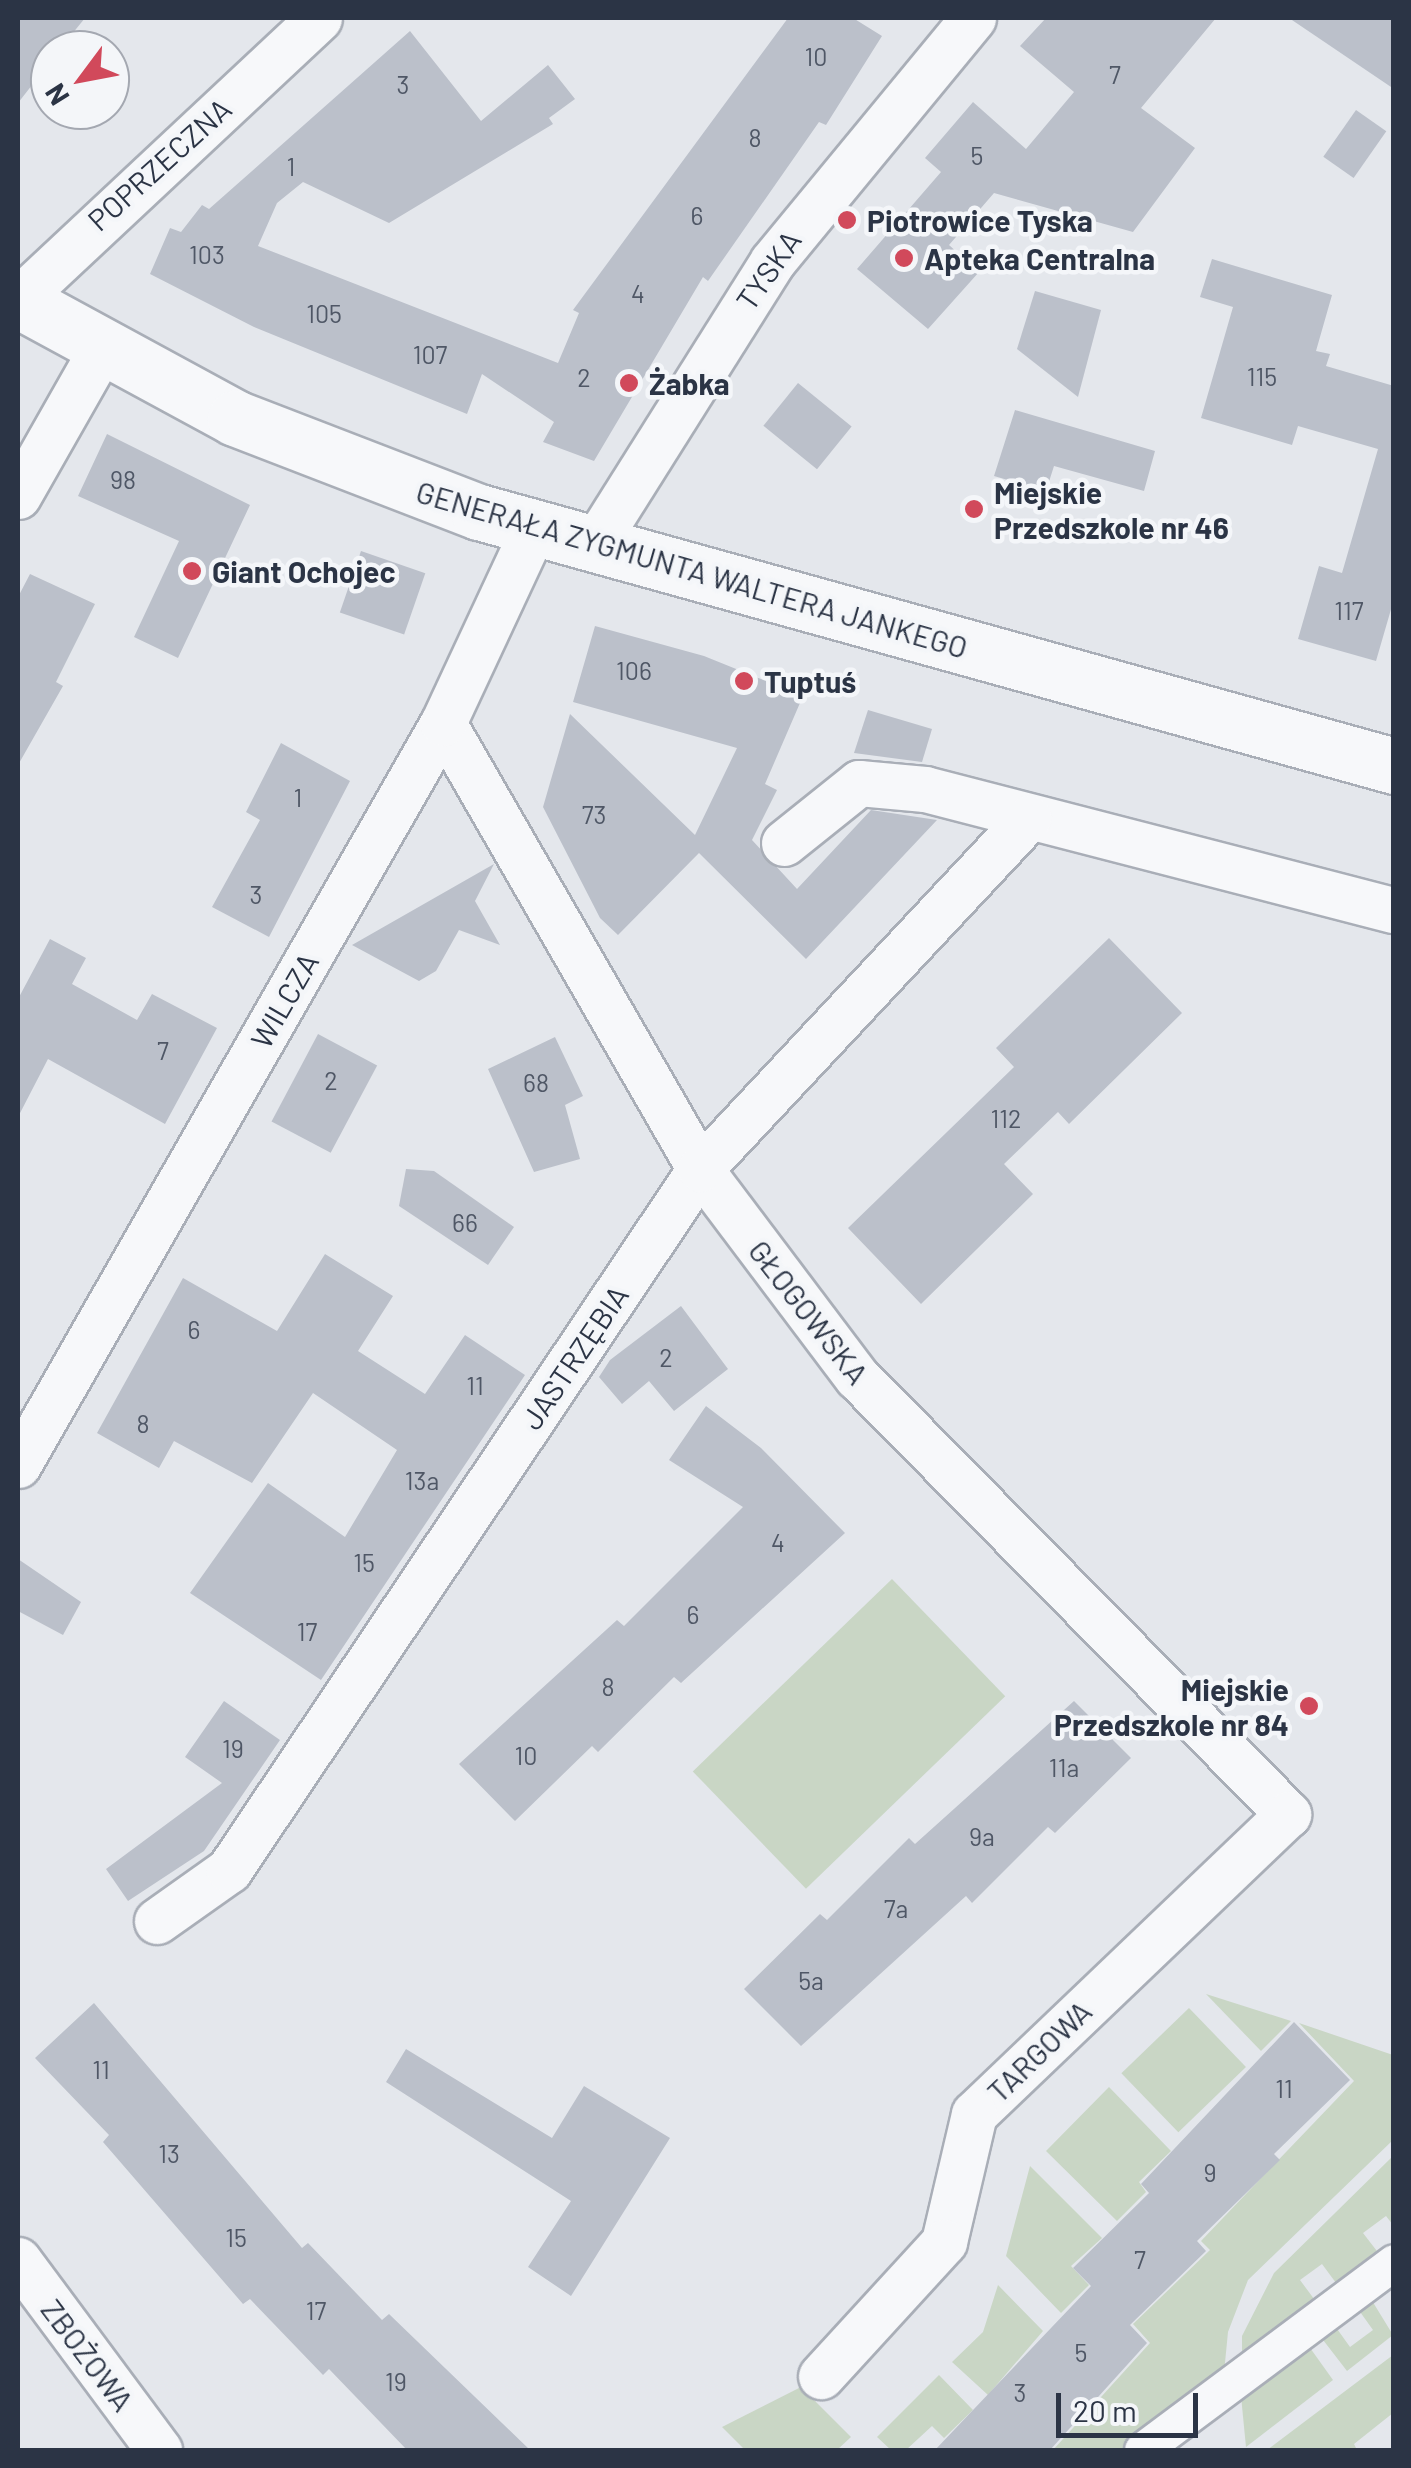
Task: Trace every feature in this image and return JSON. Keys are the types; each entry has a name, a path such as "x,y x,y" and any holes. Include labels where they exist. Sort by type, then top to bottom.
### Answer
{"street":[{"name":"TYSKA","path":"594,545 772,262 972,18"},
{"name":"POPRZECZNA","path":"18,300 306,22"},
{"name":"GENERAŁA ZYGMUNTA WALTERA JANKEGO","path":"18,300 101,350 310,450 534,528 1394,766"},
{"path":"18,496 101,350"},
{"name":"WILCZA","path":"18,1465 444,723 534,528"},
{"name":"GŁOGOWSKA","path":"444,723 700,1169 857,1377 1288,1814"},
{"path":"784,843 859,783 925,789 1394,910"},
{"name":"JASTRZĘBIA","path":"157,1921 230,1870 700,1169 1029,818"},
{"name":"TARGOWA","path":"821,2376 944,2242 974,2114 1288,1814"},
{"name":"ZBOŻOWA","path":"18,2260 159,2450"},
{"path":"1142,2450 1394,2262"}],"green space":[{"path":"892,1579 1005,1696 806,1889 693,1771"},
{"path":"1206,1994 1291,2021 1261,2051"},
{"path":"1189,2008 1246,2067 1178,2132 1121,2073"},
{"path":"1299,2023 1393,2055 1393,2140 1248,2280 1228,2332 1224,2373 1121,2450 1053,2450 1150,2343 1133,2324 1210,2250 1201,2241 1354,2081"},
{"path":"1109,2087 1171,2151 1139,2182 1146,2192 1117,2221 1046,2151"},
{"path":"1393,2156 1393,2225 1386,2216 1363,2233 1380,2255 1339,2287 1322,2264 1300,2280 1317,2303 1242,2360 1242,2336 1274,2273"},
{"path":"1030,2166 1102,2238 1071,2266 1089,2285 1061,2313 1006,2256"},
{"path":"998,2285 1043,2331 988,2395 952,2362 983,2332"},
{"path":"1371,2299 1393,2335 1347,2371 1320,2336 1335,2326 1350,2347 1373,2330 1358,2309"},
{"path":"1308,2345 1333,2380 1246,2447 1241,2396"},
{"path":"1393,2355 1393,2413 1354,2444 1357,2450 1267,2450"},
{"path":"939,2375 973,2410 944,2438 932,2426 906,2450 891,2450 877,2437"},
{"path":"801,2387 851,2437 837,2450 745,2450 722,2427"}],"building":[{"path":"18,18 85,18 75,30 30,30 30,88 18,103"},
{"path":"788,18 853,18 882,36 826,125 819,122 708,281 703,277 594,461 543,442 554,422 482,374 467,414 254,327 150,274 170,228 181,232 202,205 209,209 410,31 481,121 548,65 575,99 549,118 553,124 389,223 303,182 277,203 258,246 558,363 579,313 573,310"},
{"path":"1046,18 1216,18 1141,108 1195,148 1133,232 994,193 949,245 979,272 928,329 857,269 941,172 925,158 973,102 1026,149 1074,92 1020,46"},
{"path":"1289,18 1394,18 1394,89"},
{"path":"1356,110 1386,131 1354,178 1323,157"},
{"path":"1212,259 1332,295 1316,351 1330,354 1326,366 1394,386 1394,599 1376,661 1298,639 1319,566 1342,573 1378,449 1298,426 1292,445 1201,418 1233,307 1200,297"},
{"path":"1035,291 1101,310 1078,397 1017,349"},
{"path":"798,383 852,426 817,469 763,426"},
{"path":"1015,410 1155,451 1144,491 1054,466 1046,491 994,476"},
{"path":"107,434 250,505 178,658 134,637 179,541 78,496"},
{"path":"361,551 425,573 404,635 340,612"},
{"path":"30,574 95,604 56,682 63,686 18,765 18,597"},
{"path":"595,626 704,656 803,696 765,784 777,790 752,840 797,889 871,810 937,820 806,959 699,853 618,935 600,918 543,807 570,714 695,835 737,748 573,702"},
{"path":"868,710 932,729 922,762 854,753"},
{"path":"281,743 350,781 269,937 212,907 260,820 246,812"},
{"path":"494,864 475,901 500,945 459,930 436,971 419,981 352,945"},
{"path":"1109,938 1182,1013 1069,1124 1058,1112 1004,1164 1033,1194 921,1304 848,1228 1014,1067 996,1048"},
{"path":"50,939 86,958 72,984 137,1020 152,994 217,1028 165,1124 48,1059 18,1117 18,999"},
{"path":"318,1034 377,1065 331,1153 272,1121"},
{"path":"555,1037 583,1096 565,1105 580,1159 534,1172 488,1069"},
{"path":"406,1169 434,1171 514,1227 488,1265 399,1206"},
{"path":"325,1254 393,1296 358,1351 425,1394 465,1335 525,1375 321,1680 190,1593 268,1483 345,1537 397,1450 313,1393 252,1483 174,1441 159,1468 97,1433 183,1278 277,1331"},
{"path":"681,1306 728,1369 674,1411 649,1381 622,1404 599,1377 610,1360"},
{"path":"706,1406 761,1448 845,1533 681,1683 674,1677 598,1752 592,1746 515,1821 459,1764 617,1620 624,1626 743,1507 669,1460"},
{"path":"18,1559 81,1602 63,1635 18,1611"},
{"path":"224,1701 280,1740 204,1851 128,1901 106,1869 222,1783 185,1757"},
{"path":"1074,1701 1131,1758 1055,1833 1048,1827 972,1903 966,1896 801,2046 744,1989 820,1914 827,1920 909,1838 915,1844"},
{"path":"94,2003 302,2248 308,2243 382,2320 389,2314 530,2450 407,2450 329,2369 323,2375 250,2299 243,2304 103,2142 109,2135 35,2058"},
{"path":"1294,2022 1350,2080 1274,2154 1280,2160 1197,2241 1206,2251 1130,2325 1147,2343 1050,2450 935,2450 1091,2286 1073,2268 1149,2193 1141,2184"},
{"path":"406,2049 552,2138 584,2086 670,2138 571,2296 528,2267 571,2201 386,2082"}],"place":[{"name":"Piotrowice Tyska","path":"847,220"},
{"name":"Apteka Centralna","path":"904,258"},
{"name":"Żabka","path":"629,383"},
{"name":"Miejskie Przedszkole nr 46","path":"974,509"},
{"name":"Giant Ochojec","path":"192,571"},
{"name":"Tuptuś","path":"744,681"},
{"name":"Miejskie Przedszkole nr 84","path":"1309,1706"}]}
